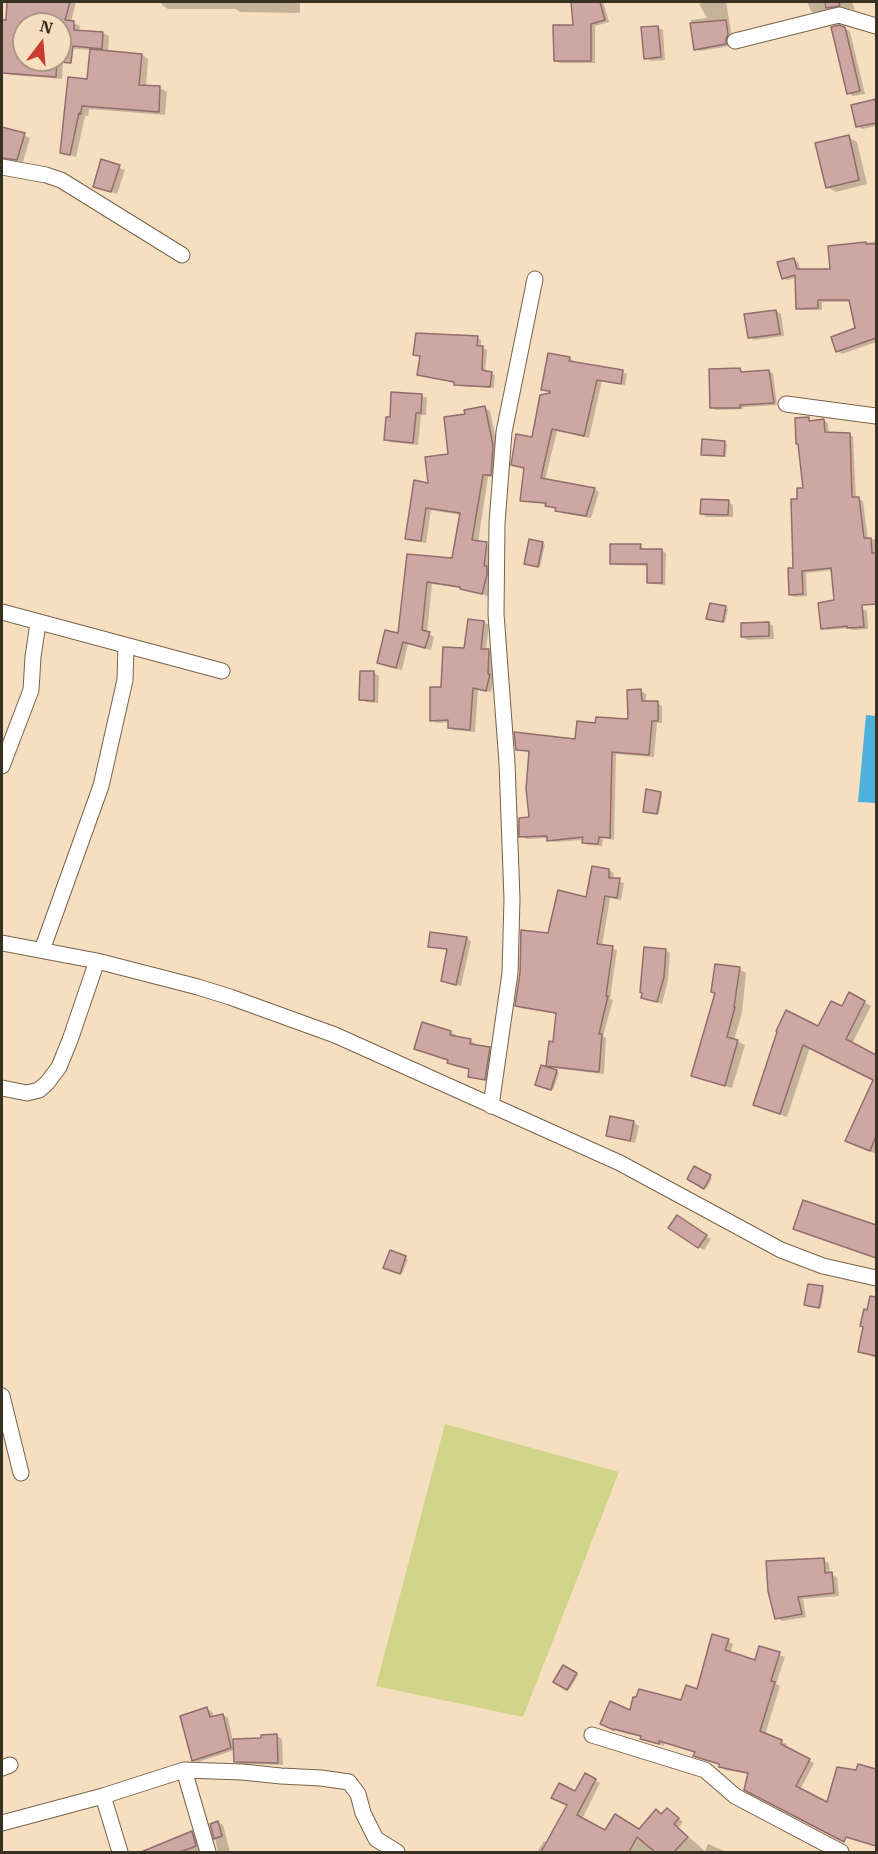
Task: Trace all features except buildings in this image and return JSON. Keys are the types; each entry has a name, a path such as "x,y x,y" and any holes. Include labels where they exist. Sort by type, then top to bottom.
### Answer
{"street":[{"path":"735,41 838,15 876,26"},
{"path":"2,167 61,180 182,255"},
{"path":"491,1106 510,973 512,899 507,763 496,614 497,523 504,432 535,279"},
{"path":"786,404 876,416"},
{"path":"2,612 222,670"},
{"path":"2,766 31,690 38,623"},
{"path":"42,950 101,786 124,680 126,646"},
{"path":"2,943 97,961 219,993 314,1027 620,1163 781,1250 823,1266 876,1278"},
{"path":"2,1088 27,1093 39,1090 59,1067 97,961"},
{"path":"2,1396 21,1473"},
{"path":"592,1736 705,1770 735,1796 842,1852"},
{"path":"184,1770 208,1852"},
{"path":"2,1824 103,1796 184,1770 242,1772 349,1782 358,1794 363,1813 376,1839 397,1852"},
{"path":"103,1796 120,1852"}],"green space":[{"path":"445,1424 619,1472 523,1717 376,1686"}],"water":[{"path":"866,715 876,716 876,803 858,802"}]}
